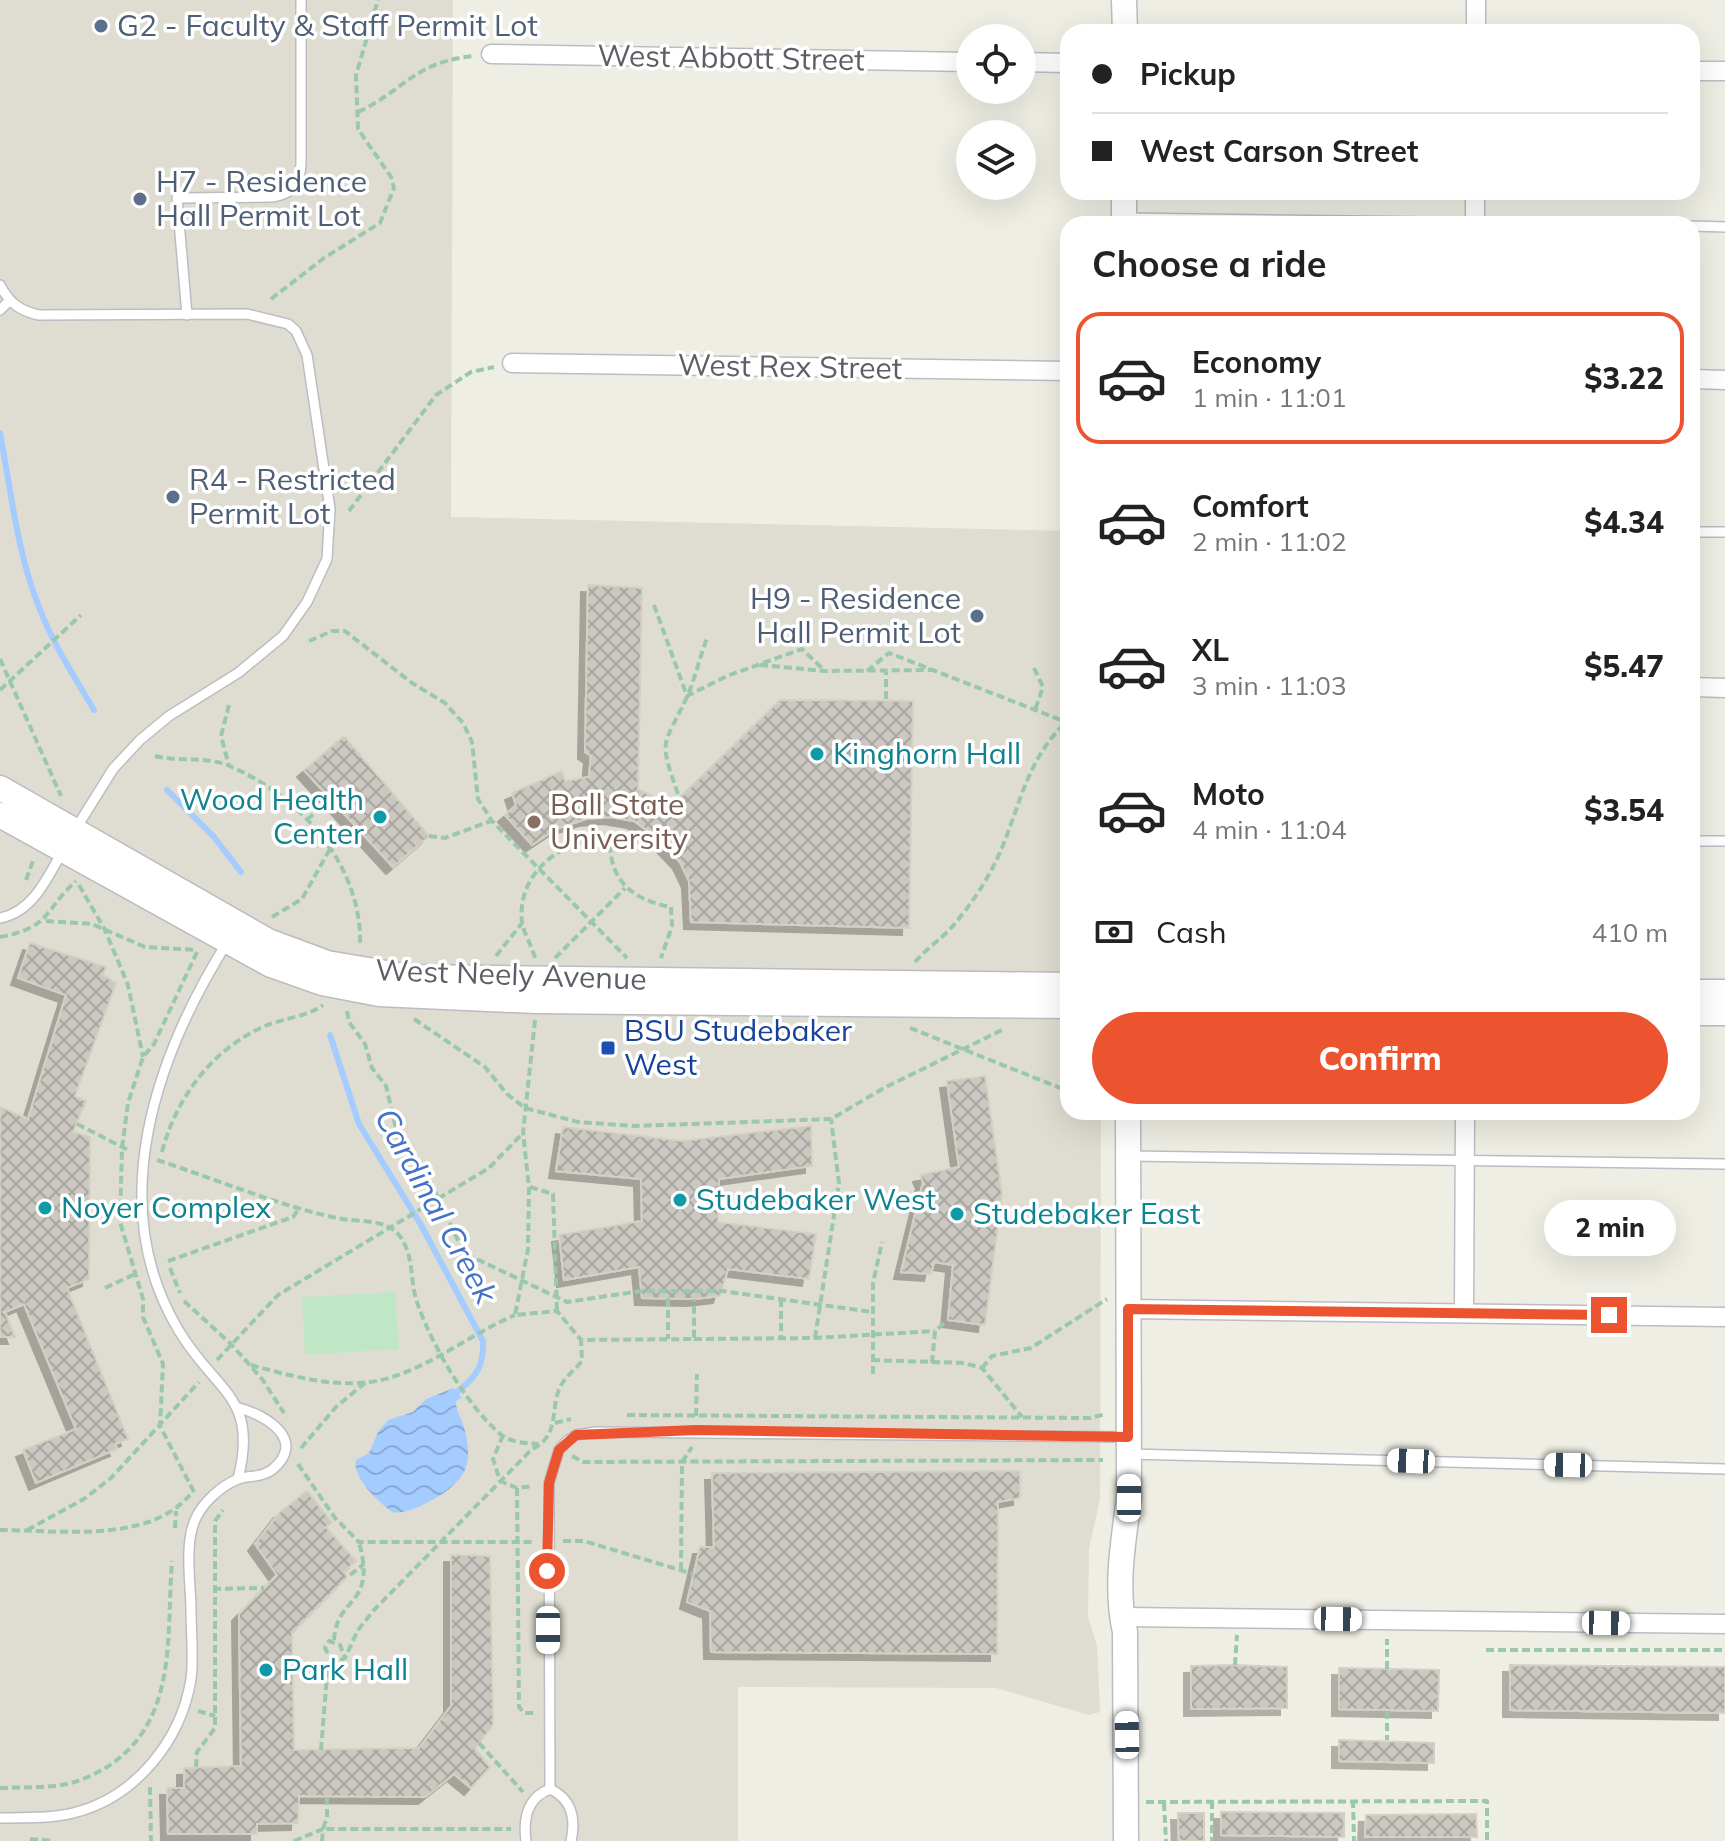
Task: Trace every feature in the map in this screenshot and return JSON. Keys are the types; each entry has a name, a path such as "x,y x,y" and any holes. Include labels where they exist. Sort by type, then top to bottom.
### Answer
{"street":[{"path":"1124,0 1125,24"},
{"path":"1476,0 1476,24"},
{"name":"West Abbott Street","path":"491,54 956,62"},
{"path":"1036,62 1060,63"},
{"path":"1700,71 1725,71"},
{"name":"West Rex Street","path":"512,363 1060,371"},
{"path":"1700,379 1725,380"},
{"path":"1700,687 1725,688"},
{"name":"West Neely Avenue","path":"0,788 75,830 232,935 271,965 309,978 379,994 535,1001 1060,1006"},
{"name":"West Neely Avenue","path":"0,815 62,852 232,935 327,963 410,977 1060,985"},
{"path":"1700,992 1725,992"},
{"path":"1700,1013 1725,1013"},
{"path":"1126,1841 1122,1556 1129,1498 1128,1445 1114,1307 1128,1156 1128,1120"},
{"path":"1464,1312 1465,1120"},
{"path":"1114,1307 1725,1317"},
{"path":"1122,1617 1725,1624"}],"lane":[{"path":"187,315 177,198 272,197 284,195 298,184 301,164 301,0"},
{"path":"1700,226 1725,227"},
{"path":"0,285 9,301 20,310 39,315 264,316 279,320 296,331 307,355 326,470 330,535 327,559 307,602 275,646 169,716 140,740 113,769 32,901 11,916 0,918"},
{"path":"0,310 9,301"},
{"path":"1700,532 1725,532"},
{"path":"1700,841 1725,841"},
{"path":"232,935 174,1045 142,1156 141,1190 144,1232 161,1296 179,1332 239,1408 245,1435 238,1479"},
{"path":"1128,1156 1725,1164"},
{"path":"0,1818 69,1814 102,1803 141,1775 161,1752 177,1724 191,1677 194,1522 217,1492 238,1479 265,1475 276,1467 283,1455 284,1439 270,1419 239,1408"},
{"path":"550,1789 549,1483 559,1450 576,1435 696,1430 1725,1469"},
{"path":"526,1841 524,1823 528,1806 539,1793 550,1789 562,1794 569,1803 574,1822 571,1841"}],"path":[{"path":"271,299 324,258 380,223 394,188 391,177 358,129 356,75 378,0"},
{"path":"358,112 414,73 450,58 491,54"},
{"path":"349,511 436,395 471,372 512,363"},
{"path":"654,605 687,696"},
{"path":"0,690 81,615"},
{"path":"309,641 332,631 345,631 412,683 445,703 463,723 472,742 473,783 478,799 492,821 629,960 631,967"},
{"path":"678,794 665,757 666,733 687,696 707,638"},
{"path":"687,696 727,676 802,649 825,671"},
{"path":"867,671 889,653 1060,719"},
{"path":"0,659 64,802"},
{"path":"757,665 825,671 932,670"},
{"path":"1034,668 1043,687 1035,710"},
{"path":"886,672 886,699"},
{"path":"0,674 9,683"},
{"path":"229,705 221,736 229,766"},
{"path":"912,968 977,894 993,867 1029,772 1042,750 1060,730"},
{"path":"155,756 200,758 229,766 274,793 307,820 331,847 354,891 361,929 360,957"},
{"path":"307,820 330,799"},
{"path":"429,836 445,838 492,821"},
{"path":"537,965 522,923 527,891 540,868 554,854 583,840 610,840 612,865 625,888 651,903 671,907 672,926 661,957 662,968"},
{"path":"269,918 289,910 302,899 331,847"},
{"path":"21,887 35,856"},
{"path":"76,881 85,882"},
{"path":"0,937 21,933 45,921 76,881"},
{"path":"76,881 105,930 128,985 143,1057"},
{"path":"547,965 625,888"},
{"path":"45,921 76,922 145,947 198,950"},
{"path":"494,957 522,923"},
{"path":"191,943 198,950"},
{"path":"192,1493 160,1426 163,1364 143,1317 143,1299 120,1222 122,1148 128,1103 143,1057 154,1044 198,950"},
{"path":"159,1172 158,1160 169,1124 217,1058 239,1040 263,1027 315,1011 324,1003"},
{"path":"361,1009 346,1008 349,1022 365,1044 372,1068 386,1086 399,1141 423,1166 440,1196 454,1237 464,1253 567,1302 641,1291 722,1291 872,1312"},
{"path":"424,1014 408,1014 465,1050 525,1108 578,1122 634,1126 831,1119 886,1087 963,1051 1007,1027 1011,1021"},
{"path":"515,1315 528,1249 529,1187 523,1133 535,1016"},
{"path":"905,1026 1060,1088"},
{"path":"815,1338 839,1183 831,1119"},
{"path":"77,1124 129,1151"},
{"path":"389,1227 489,1168 523,1133"},
{"path":"158,1160 298,1210 389,1227 398,1234 406,1249 418,1306 471,1403 514,1442 548,1447"},
{"path":"529,1187 553,1194 557,1311 581,1340 582,1361 564,1379 557,1394 555,1423 542,1445 542,1452"},
{"path":"168,1261 293,1217 298,1210"},
{"path":"873,1374 873,1283 882,1242"},
{"path":"165,1246 183,1301 248,1364 284,1414"},
{"path":"105,1288 135,1274"},
{"path":"982,1368 992,1356 1031,1348 1114,1307 1107,1283"},
{"path":"668,1298 668,1339"},
{"path":"694,1299 694,1339"},
{"path":"781,1299 781,1338"},
{"path":"248,1364 318,1380 366,1382 392,1377 443,1354 467,1338 515,1315 557,1311"},
{"path":"581,1340 815,1338 935,1331 948,1320"},
{"path":"932,1363 935,1331"},
{"path":"872,1360 982,1368 1022,1417"},
{"path":"681,1570 682,1462 696,1442 697,1374"},
{"path":"292,1464 336,1407 366,1382"},
{"path":"621,1415 1090,1418 1106,1414 1109,1401"},
{"path":"555,1423 580,1418"},
{"path":"503,1435 493,1459 500,1481 517,1488 532,1487 536,1473"},
{"path":"294,1440 298,1469 335,1518 359,1542 365,1563 362,1588 338,1619 334,1640 325,1648 333,1664"},
{"path":"321,1750 327,1675 333,1664 345,1658 358,1630 374,1610 532,1449 542,1445"},
{"path":"572,1456 583,1462 1103,1460"},
{"path":"0,1530 90,1531 144,1523 176,1511 192,1493 211,1483 227,1504 215,1521 215,1728 197,1752 196,1767"},
{"path":"517,1488 519,1707 524,1713 538,1713"},
{"path":"174,1538 176,1511"},
{"path":"359,1542 584,1541 693,1574"},
{"path":"0,1788 64,1785 94,1775 124,1756 143,1732 164,1685 173,1552"},
{"path":"350,1575 365,1563"},
{"path":"213,1589 264,1588"},
{"path":"1235,1665 1237,1618"},
{"path":"1387,1669 1388,1620"},
{"path":"334,1640 340,1645 345,1658"},
{"path":"1486,1650 1725,1650"},
{"path":"1387,1711 1387,1740"},
{"path":"479,1743 525,1794 530,1786"},
{"path":"322,1841 327,1797"},
{"path":"1353,1800 1354,1841"},
{"path":"1166,1841 1164,1803 1353,1800 1487,1801 1487,1841"},
{"path":"1212,1801 1212,1841"},
{"path":"294,1841 323,1829 514,1829 515,1818"},
{"path":"30,1839 53,1841"}],"shaded area":[{"name":"Ball State University","path":"0,0 453,0 451,517 1060,531 1060,1120 1101,1120 1100,1499 1089,1549 1088,1618 1097,1645 1100,1712 1089,1715 996,1688 738,1687 738,1841 0,1841"}],"green space":[{"path":"395,1292 399,1349 305,1355 302,1297"}],"water":[{"path":"454,1388 462,1398 456,1401 467,1438 465,1470 453,1486 432,1500 407,1511 392,1512 362,1481 356,1460 369,1453 378,1432 388,1420 413,1412 426,1399"}],"building":[{"name":"Kinghorn Hall","path":"588,585 642,588 638,789 671,806 780,700 913,701 909,928 691,922 689,881 680,862 656,837 634,821 610,817 586,819 556,829 532,845 505,815 516,805 512,793 562,771 565,781 589,777 591,756 585,752"},
{"name":"Wood Health Center","path":"344,736 429,836 393,867 304,770"},
{"name":"Noyer Complex","path":"30,943 106,967 103,975 116,983 75,1096 86,1101 73,1132 90,1137 89,1279 67,1288 128,1439 115,1444 117,1449 36,1483 23,1450 76,1429 24,1304 5,1312 15,1337 0,1337 0,1107 28,1119 66,995 18,978"},
{"name":"Studebaker East","path":"985,1076 1002,1194 985,1325 948,1320 953,1265 934,1262 931,1274 901,1272 923,1182 920,1175 959,1167 947,1081"},
{"name":"Studebaker West","path":"811,1126 812,1166 719,1179 718,1222 816,1234 809,1279 728,1269 720,1296 694,1299 642,1298 639,1267 564,1280 559,1235 642,1221 641,1179 556,1171 563,1127 682,1141"},
{"path":"1020,1471 1020,1498 998,1502 997,1654 711,1652 710,1611 687,1602 700,1547 714,1547 712,1473"},
{"name":"Park Hall","path":"307,1491 332,1522 326,1527 356,1561 344,1572 347,1577 292,1633 294,1750 419,1748 451,1706 451,1555 490,1556 493,1725 475,1749 490,1767 471,1788 454,1774 425,1797 299,1796 298,1823 257,1824 257,1834 168,1834 167,1788 184,1788 184,1768 241,1766 239,1614 277,1575 255,1544 280,1512"},
{"path":"1510,1665 1725,1667 1725,1713 1510,1710"},
{"path":"1191,1666 1287,1667 1287,1708 1191,1709"},
{"path":"1339,1668 1439,1670 1438,1711 1339,1709"},
{"path":"1339,1740 1434,1743 1434,1763 1339,1761"},
{"path":"1221,1812 1344,1813 1344,1837 1221,1835"},
{"path":"1178,1813 1204,1813 1204,1841 1179,1841"},
{"path":"1476,1814 1477,1837 1365,1837 1366,1815"}],"waterway":[{"name":"Cardinal Creek","path":"0,433 31,586 64,660 94,710"},
{"name":"Cardinal Creek","path":"167,790 214,837 241,872"},
{"name":"Cardinal Creek","path":"330,1035 359,1124 421,1225 483,1341 478,1370 457,1392"}],"place":[{"name":"G2 - Faculty & Staff Permit Lot","path":"101,26"},
{"name":"H7 - Residence Hall Permit Lot","path":"140,199"},
{"name":"R4 - Restricted Permit Lot","path":"173,497"},
{"name":"H9 - Residence Hall Permit Lot","path":"977,616"},
{"name":"Kinghorn Hall","path":"817,754"},
{"name":"Wood Health Center","path":"380,817"},
{"name":"Ball State University","path":"534,822"},
{"name":"BSU Studebaker West","path":"608,1048"},
{"name":"Studebaker West","path":"680,1200"},
{"name":"Noyer Complex","path":"45,1208"},
{"name":"Studebaker East","path":"957,1214"},
{"name":"Park Hall","path":"266,1670"}],"route":[{"path":"547,1571 549,1483 553,1464 559,1450 576,1435 696,1430 1128,1437 1128,1309 1609,1315"}]}
